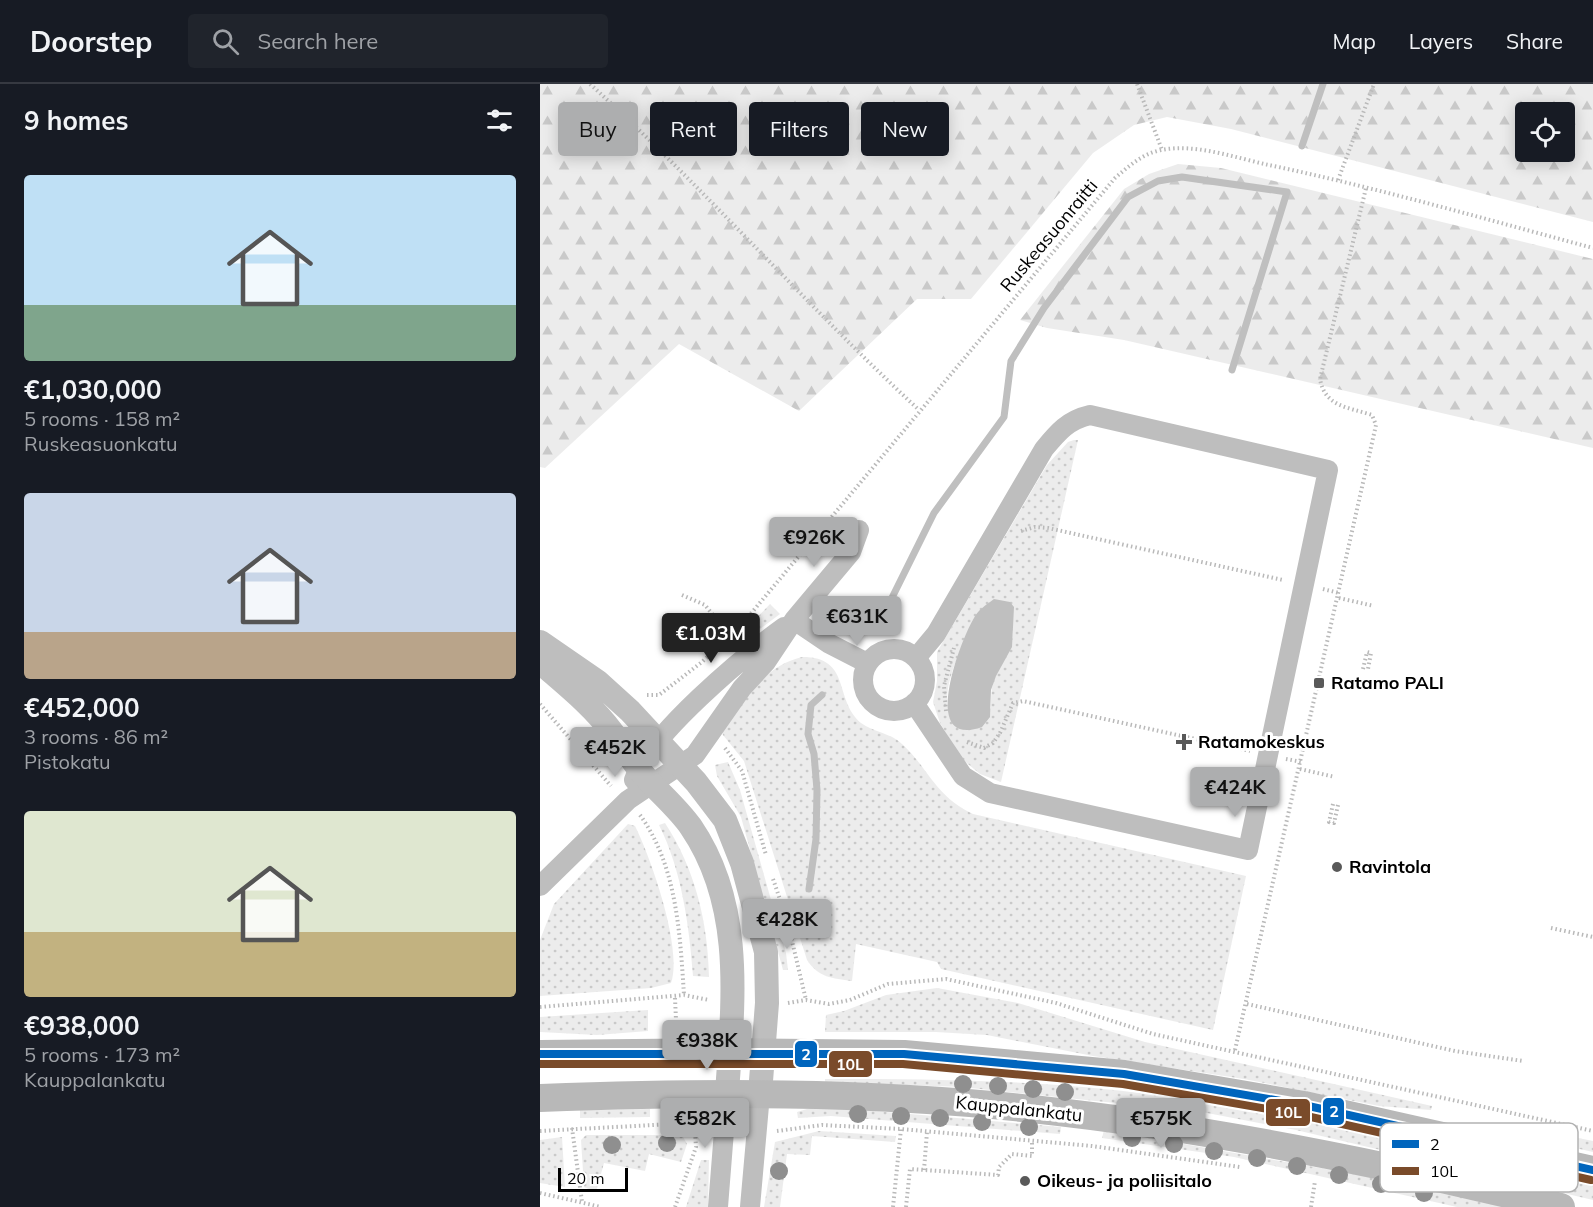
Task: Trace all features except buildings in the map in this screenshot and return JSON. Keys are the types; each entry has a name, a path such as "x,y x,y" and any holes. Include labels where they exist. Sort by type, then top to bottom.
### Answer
{"main road":[{"path":"540,1054 763,1052 904,1054 1124,1074 1273,1098 1384,1123"},
{"name":"Kauppalankatu","path":"540,1098 727,1093 937,1101 1131,1121 1312,1151 1380,1165"},
{"path":"1578,1167 1593,1170"},
{"name":"Kauppalankatu","path":"1499,1192 1561,1207"}],"street":[{"path":"914,703 963,776 990,793 1248,850 1328,470 1090,415 1076,418 1062,427 1044,449 936,634 916,658"},
{"path":"644,776 682,766 695,755 729,705 766,662 794,620 851,552 859,530"},
{"path":"794,620 828,644 867,663"},
{"path":"540,886 628,800 644,776 658,742 684,714 759,645 794,620"},
{"path":"540,642 598,682 682,766 725,820 742,863 760,925 766,952 768,979 750,1207"},
{"path":"893,649 903,650 916,658 924,672 925,682 922,692 914,703 899,711 889,711 871,701 863,683 867,663 883,651 893,649"},
{"path":"540,662 578,694 611,730 644,776 690,826 716,876 732,944 727,1093 718,1207"}],"path":[{"path":"590,84 798,290 853,350 919,410"},
{"path":"1137,84 1162,150"},
{"path":"1338,180 1374,84"},
{"name":"Ruskeasuonraitti","path":"644,694 659,695 702,662 730,636 785,575 919,410 1115,178 1135,161 1162,150 1198,151 1338,180 1593,248"},
{"path":"1235,1050 1302,762 1376,425 1372,415 1327,400 1322,392 1320,379 1366,188"},
{"path":"1020,532 1035,527 1048,528 1292,582"},
{"path":"1320,588 1374,606"},
{"path":"682,595 705,605 730,636"},
{"path":"951,720 946,712 944,686 957,642"},
{"path":"962,735 967,742 984,748 993,743 1013,703 1023,701 1257,752"},
{"path":"540,704 612,787"},
{"path":"1283,758 1302,762"},
{"path":"1300,769 1335,777"},
{"path":"641,817 654,837 665,863 681,945 684,995"},
{"path":"1551,928 1593,937"},
{"path":"783,1004 806,1000 829,1004 850,1000 888,984 946,979 1056,1003 1153,1034 1235,1050 1558,1123"},
{"path":"540,1006 675,998 684,995 710,1000"},
{"path":"675,998 676,1020"},
{"path":"1247,1004 1455,1051 1523,1061"},
{"path":"540,1131 672,1124 695,1132 710,1132"},
{"path":"770,1132 822,1125 901,1130 1092,1146 1249,1168"},
{"path":"572,1128 582,1202"},
{"path":"1578,1128 1593,1131"},
{"path":"893,1207 901,1130"},
{"path":"675,1207 696,1147 695,1132"},
{"path":"924,1170 927,1132"},
{"path":"906,1207 910,1169 998,1175 999,1167 1012,1154 1032,1155 1032,1141"},
{"path":"1306,1179 1326,1183"},
{"path":"1311,1207 1315,1180"},
{"path":"540,1193 601,1207"}],"green space":[{"path":"540,84 1593,84 1593,222 1231,129 1167,117 1134,125 1093,153 971,299 917,299 799,411 679,344 545,468 540,467"},
{"path":"1178,164 1221,168 1593,259 1593,448 1124,340 1047,328 1020,320 1124,189 1149,174"},
{"path":"1078,440 1001,782 980,774 962,759 940,723 933,702 937,681 937,652 1047,465 1068,442","holes":["973,620 1013,631 1009,649 993,683 991,708 967,730 955,721 948,709 947,695 955,663"]},
{"path":"770,604 780,614 731,651 728,648"},
{"path":"802,657 818,659 828,664 840,681 852,713 861,723 898,740 949,799 973,814 1246,876 1213,1030 941,969 937,962 856,944 852,981 826,976 816,970 807,960 744,761 723,735 721,727 766,676 789,661"},
{"path":"728,762 740,790 786,953 788,970 783,970 741,817 717,776 715,765"},
{"path":"665,823 684,859 698,897 706,936 709,977 693,976 679,880 659,825"},
{"path":"628,824 635,826 642,841 664,904 673,949 674,968 671,983 651,988 540,996 540,940 554,904"},
{"path":"937,988 1018,1003 1145,1042 1432,1106 1431,1110 1379,1106 1244,1079 1093,1056 987,1035 936,1032 825,1032 826,1015 844,1011 886,995"},
{"path":"648,1010 648,1031 597,1035 540,1032 540,1017"},
{"path":"825,1079 1033,1083 1156,1095 1266,1113 1380,1136 1380,1150 1296,1130 1202,1112 961,1087 825,1082"},
{"path":"817,1106 1061,1127 1060,1134 831,1116 798,1118 797,1112"},
{"path":"650,1109 650,1117 580,1118 580,1110"},
{"path":"1104,1130 1366,1176 1380,1179 1380,1190 1234,1157 1102,1138"},
{"path":"819,1131 896,1136 895,1142 812,1136 810,1155 787,1154 780,1207 764,1207 775,1142"},
{"path":"586,1135 682,1135 687,1144 681,1162 649,1154 645,1171 604,1163 596,1192 584,1187 581,1140"},
{"path":"562,1137 565,1187 540,1183 540,1140"},
{"path":"1578,1138 1593,1141 1593,1152 1578,1149"},
{"path":"701,1160 709,1160 708,1207 686,1207"},
{"path":"1578,1181 1593,1184 1593,1200 1559,1192 1578,1192"},
{"path":"1390,1192 1439,1192 1507,1207 1457,1207"}],"shaded area":[{"path":"994,599 1010,602 1014,607 1012,647 991,690 990,717 982,727 963,730 952,723 948,708 949,689 961,647 974,618"}],"waterway":[{"path":"1302,146 1323,84"},
{"path":"878,626 934,513 1004,417 1011,361 1044,308 1128,197 1158,181 1182,177 1287,192 1232,370"},
{"path":"809,889 816,839 817,790 814,754 808,734 811,705 822,695"}],"transit line":[{"name":"2","path":"540,1054 904,1054 1124,1074 1304,1105 1384,1123"},
{"name":"10L","path":"540,1064 903,1064 1123,1084 1302,1115 1380,1133"},
{"name":"2","path":"1578,1167 1593,1170"},
{"name":"10L","path":"1578,1177 1591,1180"}],"place":[{"name":"Ratamo PALI","path":"1319,683"},
{"name":"Ratamokeskus","path":"1184,742"},
{"name":"Ravintola","path":"1337,867"},
{"name":"Oikeus- ja poliisitalo","path":"1025,1181"}]}
